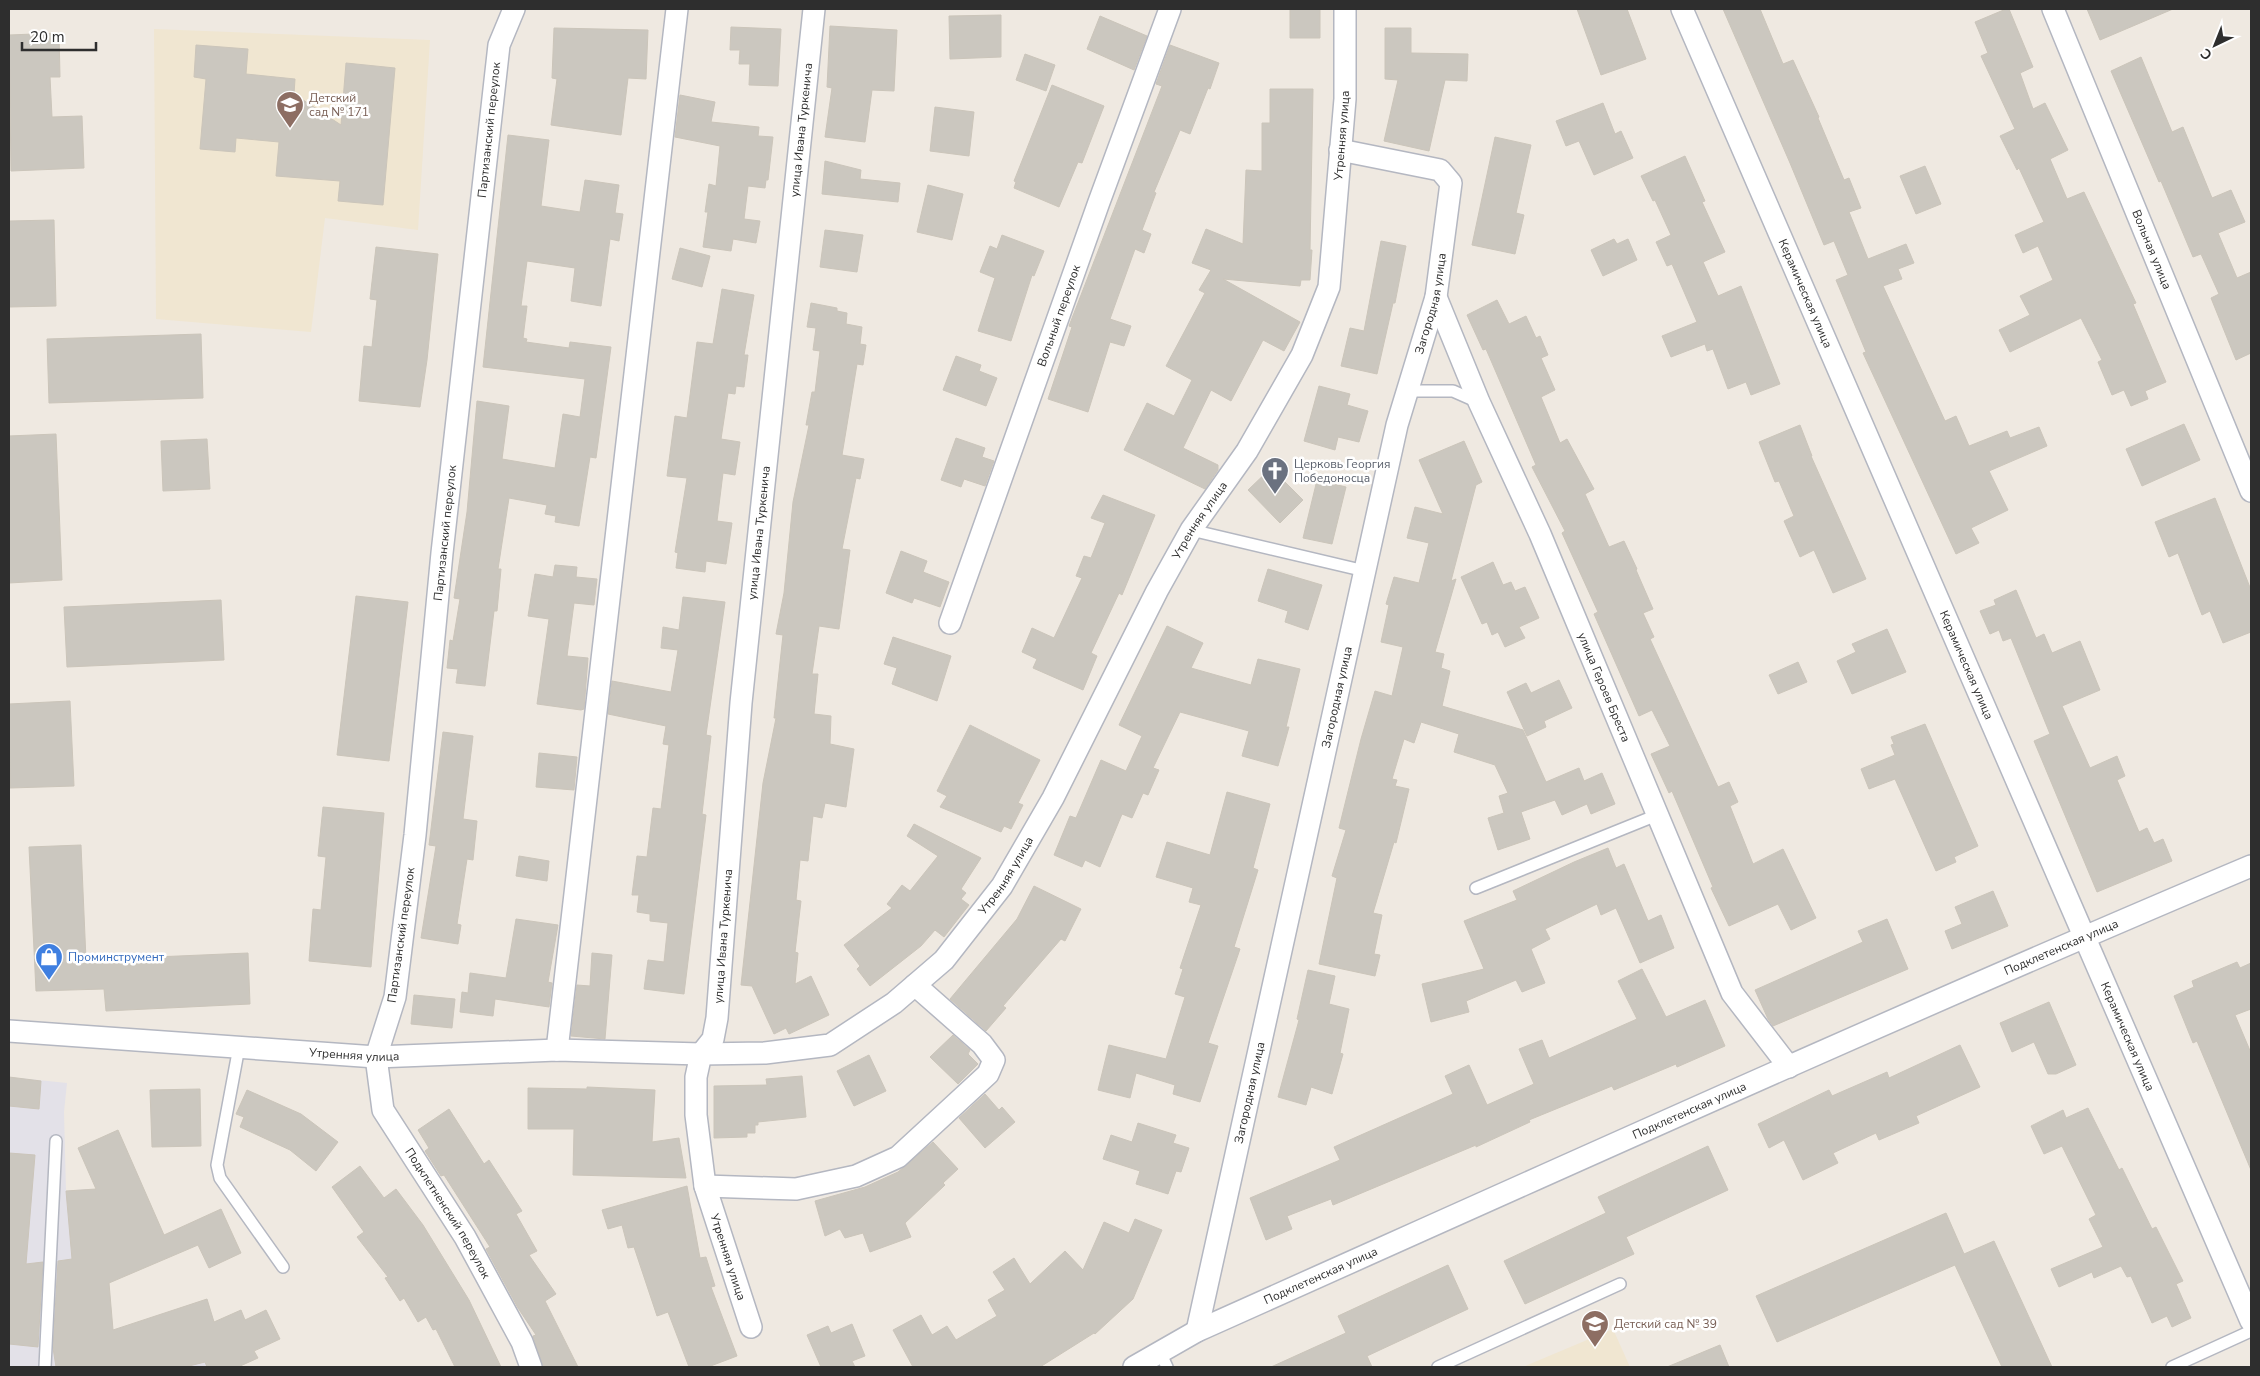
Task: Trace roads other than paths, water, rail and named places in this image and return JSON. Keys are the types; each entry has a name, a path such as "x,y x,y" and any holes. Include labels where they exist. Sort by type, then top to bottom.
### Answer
{"street":[{"name":"Партизанский переулок","path":"376,1057 394,997 415,835 443,543 499,45 514,9"},
{"path":"557,1050 677,9"},
{"name":"улица Ивана Туркенича","path":"701,1054 713,1039 717,1018 742,703 814,9"},
{"name":"Вольный переулок","path":"950,623 1099,202 1170,9"},
{"name":"Утренняя улица","path":"9,1031 376,1057 557,1050 701,1054 765,1053 830,1045 894,1004 944,960 1002,886 1053,798 1157,591 1191,530 1247,451 1297,363 1329,287 1345,99 1345,9"},
{"name":"Керамическая улица","path":"1682,9 2085,936 2246,1295 2251,1321"},
{"name":"Вольная улица","path":"2053,9 2251,491"},
{"name":"Загородная улица","path":"1197,1331 1397,424 1436,297 1451,183 1440,170 1340,150"},
{"name":"улица Героев Бреста","path":"1436,297 1479,402 1540,534 1732,993 1789,1067"},
{"name":"Подклетенская улица","path":"1134,1367 1164,1360 1197,1331 2085,936 2251,866"},
{"path":"705,1186 796,1189 856,1176 898,1157 988,1074 994,1060 982,1044 915,985"},
{"name":"Утренняя улица","path":"701,1054 696,1077 696,1115 705,1186 751,1327"},
{"name":"Подклетненский переулок","path":"376,1057 382,1110 465,1237 522,1342 531,1367"}],"lane":[{"path":"1407,391 1452,391 1479,402"},
{"path":"1191,530 1365,570"},
{"path":"1476,888 1657,815"},
{"path":"239,1047 217,1165 220,1178 283,1266"},
{"path":"45,1367 56,1141"},
{"path":"1438,1367 1620,1284"},
{"path":"2172,1367 2251,1331"}],"place":[{"name":"Детский сад № 171","path":"290,129"},
{"name":"Церковь Георгия Победоносца","path":"1275,495"},
{"name":"Проминструмент","path":"49,981"},
{"name":"Детский сад № 39","path":"1595,1348"}]}
